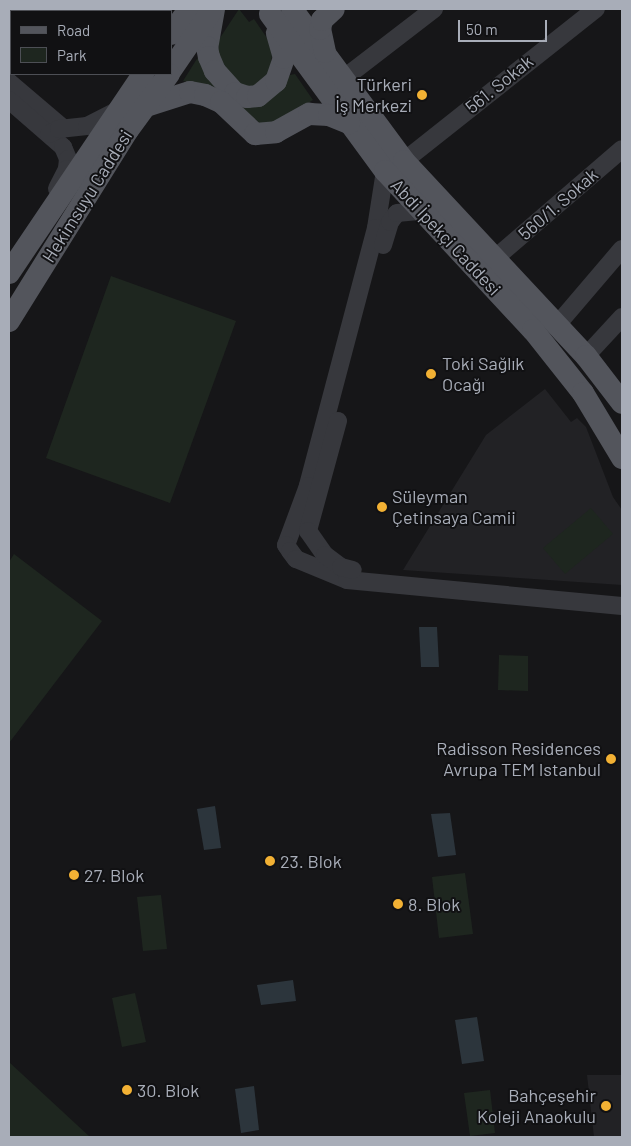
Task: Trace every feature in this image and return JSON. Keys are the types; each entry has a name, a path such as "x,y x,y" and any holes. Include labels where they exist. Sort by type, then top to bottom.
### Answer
{"main road":[{"path":"172,33 189,9"},
{"path":"214,9 207,46 209,57 224,83 234,93 247,98 268,90 283,66 281,45 268,11"},
{"path":"172,69 214,9"},
{"name":"Abdi İpekçi Caddesi","path":"292,9 343,79 421,211 533,330 583,393 622,458"},
{"path":"326,55 320,29 322,20 334,9"},
{"name":"Abdi İpekçi Caddesi","path":"268,11 349,123 493,260 557,324 621,399"},
{"name":"Hekimsuyu Caddesi","path":"9,273 54,202 141,75"},
{"name":"Hekimsuyu Caddesi","path":"9,321 145,106 168,75"},
{"path":"145,106 190,92 205,95 221,102 256,134 276,132 310,114 329,115 349,123"}],"street":[{"path":"343,79 434,9"},
{"name":"561. Sokak","path":"395,166 596,9"},
{"path":"9,82 56,131 68,159 54,202"},
{"path":"9,100 56,131 87,126 116,111"},
{"name":"560/1. Sokak","path":"493,260 622,149"},
{"path":"395,166 376,228 308,486 286,545 296,559 347,580 621,600"},
{"path":"296,559 308,531 390,222 397,213 421,211"},
{"path":"557,324 622,250"},
{"path":"586,356 622,317"},
{"path":"308,531 326,555 341,567 359,572 621,600"}],"shaded area":[{"path":"545,389 571,422 577,418 586,427 613,497 622,510 622,585 403,570 486,435"},
{"path":"419,627 437,627 439,667 421,667"},
{"path":"215,806 221,848 204,850 197,809"},
{"path":"450,813 456,855 438,857 431,814"},
{"path":"293,980 296,1001 261,1005 257,985"},
{"path":"477,1017 484,1061 462,1064 455,1020"},
{"name":"Bahçeşehir Koleji Anaokulu","path":"587,1075 622,1075 622,1137 594,1137"},
{"path":"254,1086 259,1130 241,1133 235,1089"}],"green space":[{"path":"239,9 249,22 254,19 269,41 272,55 270,73 247,91 224,73 216,44"},
{"path":"200,54 222,92 183,81"},
{"path":"295,74 313,100 280,120 262,126 234,101 279,90 290,75"},
{"path":"111,276 236,321 170,503 46,458"},
{"path":"591,508 613,534 565,574 543,548"},
{"path":"14,554 102,621 9,743 9,562"},
{"path":"499,655 528,656 528,691 498,690"},
{"path":"465,873 473,934 439,938 432,877"},
{"path":"161,895 167,949 143,951 137,897"},
{"path":"135,993 146,1042 122,1047 112,998"},
{"path":"9,1062 90,1137 9,1137"},
{"path":"490,1090 495,1133 470,1136 464,1093"}],"place":[{"name":"Türkeri İş Merkezi","path":"422,95"},
{"name":"Toki Sağlık Ocağı","path":"431,374"},
{"name":"Süleyman Çetinsaya Camii","path":"382,507"},
{"name":"Radisson Residences Avrupa TEM Istanbul","path":"611,759"},
{"name":"23. Blok","path":"270,861"},
{"name":"27. Blok","path":"74,875"},
{"name":"8. Blok","path":"398,904"},
{"name":"30. Blok","path":"127,1090"},
{"name":"Bahçeşehir Koleji Anaokulu","path":"606,1106"}]}
